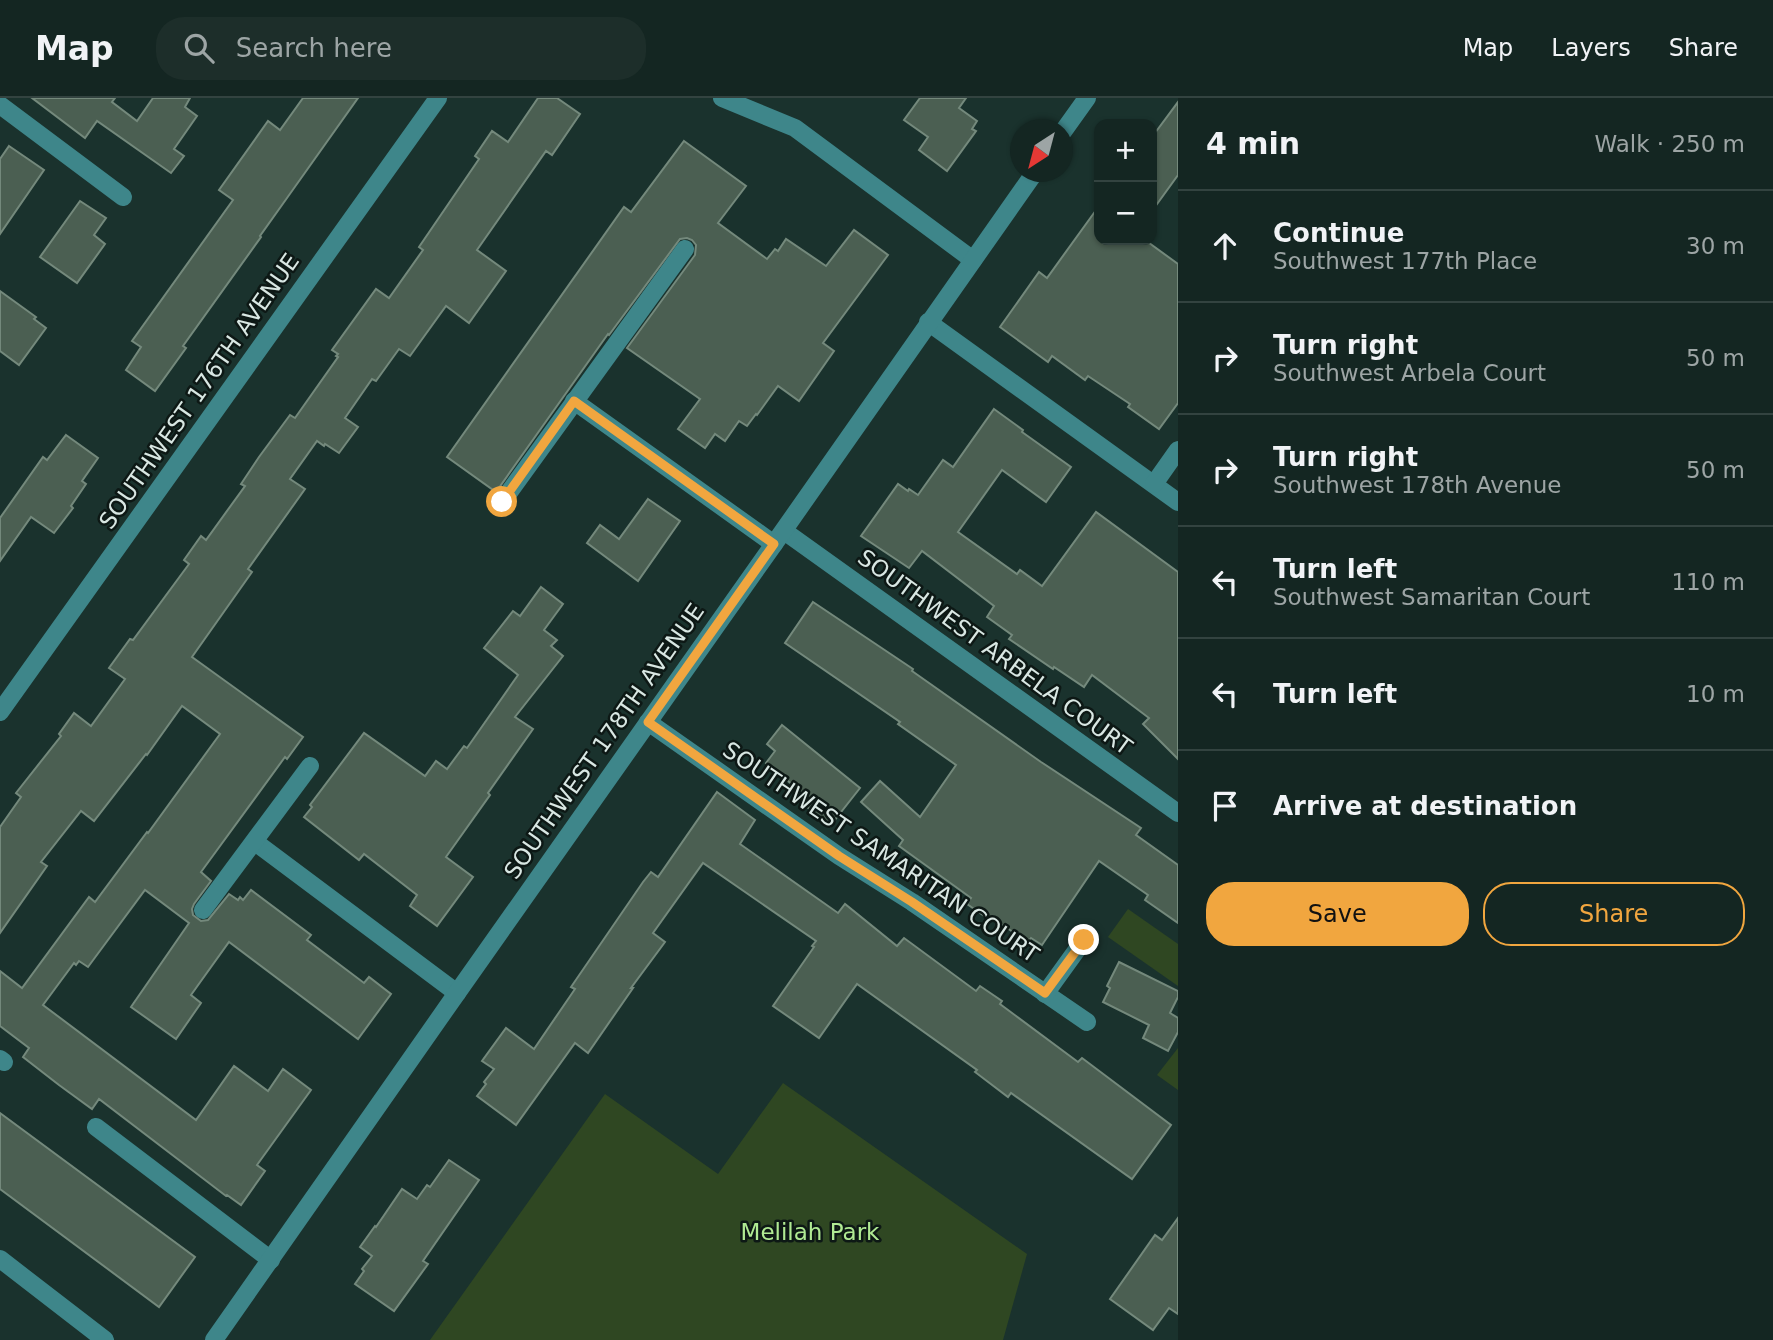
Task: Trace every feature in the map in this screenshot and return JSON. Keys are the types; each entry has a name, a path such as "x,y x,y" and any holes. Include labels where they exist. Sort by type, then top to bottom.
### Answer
{"street":[{"name":"SOUTHWEST 176TH AVENUE","path":"0,712 438,98"},
{"path":"722,98 794,128 973,260"},
{"path":"1072,119 1087,98"},
{"path":"0,105 123,197"},
{"name":"SOUTHWEST 178TH AVENUE","path":"215,1340 1028,182"},
{"path":"502,502 685,249"},
{"path":"929,323 1178,502"},
{"name":"SOUTHWEST ARBELA COURT","path":"574,401 779,538 1178,813"},
{"path":"1154,484 1178,450"},
{"name":"SOUTHWEST SAMARITAN COURT","path":"648,722 839,856 912,902 1087,1022"},
{"path":"203,911 310,766"},
{"path":"255,842 457,993"},
{"path":"1045,993 1084,940"},
{"path":"96,1128 271,1260"},
{"path":"0,1258 104,1340"}],"green space":[{"path":"1128,909 1178,944 1178,986 1108,937"},
{"path":"1178,1048 1178,1090 1157,1075"},
{"name":"Melilah Park","path":"783,1083 1027,1254 1003,1340 430,1340 605,1094 718,1174"}],"building":[{"path":"32,98 115,98 112,102 137,121 153,98 190,98 185,107 197,116 174,149 184,156 171,173 97,121 85,138"},
{"path":"303,98 358,98 183,346 186,348 155,391 126,370 141,347 132,341 233,200 219,190 268,121 280,130"},
{"path":"538,98 557,98 580,114 552,155 546,151 477,250 506,271 469,323 446,306 410,356 399,349 376,381 372,379 345,418 358,427 339,453 317,441 290,479 305,489 248,569 252,572 192,657 303,737 287,759 285,757 201,872 211,881 194,904 193,915 201,921 208,920 229,894 243,900 251,890 311,935 307,940 364,983 369,977 391,994 358,1039 229,942 191,995 201,1003 176,1039 131,1007 189,923 145,890 88,967 79,961 76,965 74,963 43,1005 196,1120 234,1066 268,1091 283,1069 311,1090 257,1165 265,1171 241,1205 99,1099 92,1109 59,1085 23,1057 29,1048 0,1026 0,971 22,988 89,897 95,902 220,734 182,706 94,821 81,811 41,862 47,866 0,933 0,827 21,797 16,793 61,736 59,734 74,713 91,726 125,679 109,668 189,564 184,560 201,536 206,540 245,486 241,484 259,457 290,415 295,418 338,357 332,350 376,289 389,298 423,250 419,247 479,159 475,156 492,131 508,142"},
{"path":"920,98 966,98 959,108 977,121 972,129 976,131 947,171 919,150 928,137 904,120"},
{"path":"1178,102 1178,175 1157,204 1157,182 1157,130"},
{"path":"684,141 746,186 718,223 767,259 775,249 778,251 786,239 826,266 854,230 888,255 823,343 834,351 799,401 778,386 747,426 739,421 725,441 715,434 705,448 678,429 700,399 627,348 695,255 696,245 692,240 680,239 608,334 496,492 447,457 624,207 631,212"},
{"path":"9,146 44,170 0,234 0,159"},
{"path":"80,201 106,218 94,235 105,244 77,283 40,257"},
{"path":"1094,213 1094,245 1152,245 1178,264 1178,403 1159,429 1128,407 1130,404 1088,376 1085,380 1052,356 1048,362 1000,327 1039,272 1047,278"},
{"path":"0,291 36,317 34,319 46,328 19,365 0,351"},
{"path":"994,409 1071,467 1046,502 1002,470 958,532 1017,574 1020,570 1042,586 1096,512 1178,572 1178,759 1143,724 1149,718 1092,675 1084,687 1009,639 1012,635 987,617 994,606 922,551 909,568 861,536 898,484 918,495 943,460 953,467"},
{"path":"66,435 98,458 82,481 86,484 71,506 73,508 54,533 31,517 0,561 0,518 43,457 47,460"},
{"path":"648,499 680,521 638,581 587,543 600,525 619,539"},
{"path":"541,587 563,604 544,630 557,640 551,646 563,656 515,717 533,729 446,857 473,877 437,926 410,906 417,895 364,854 359,860 304,817 364,733 425,776 436,761 447,769 464,746 467,748 518,675 484,648 513,611 520,616"},
{"path":"813,602 913,669 912,671 1041,762 1141,828 1136,835 1178,865 1178,923 1145,900 1148,895 1099,861 1042,945 1031,938 1028,942 967,904 971,898 899,846 903,840 861,802 880,781 920,817 956,765 898,724 900,722 785,643"},
{"path":"782,725 860,788 830,826 800,801 805,795 766,763 775,751 767,744"},
{"path":"717,792 755,820 740,844 838,913 845,904 897,946 904,938 976,991 980,986 1078,1062 1082,1058 1171,1125 1132,1179 1011,1093 1008,1097 975,1072 977,1070 857,984 819,1038 773,1006 816,941 703,863 653,933 665,942 588,1053 575,1043 516,1125 477,1096 494,1069 482,1061 506,1028 534,1049 575,989 571,987 643,882 651,872 658,877"},
{"path":"1119,962 1178,991 1170,1013 1178,1018 1178,1032 1168,1051 1143,1038 1149,1025 1103,1002 1110,988 1107,986"},
{"path":"0,1113 195,1257 159,1307 0,1189"},
{"path":"449,1160 479,1180 423,1261 428,1264 394,1311 355,1284 372,1256 360,1247 402,1189 417,1199 427,1185 430,1187"},
{"path":"1178,1218 1178,1314 1169,1308 1153,1330 1110,1299 1155,1235 1162,1240"}],"route":[{"path":"502,502 574,401 774,544 648,722 839,856 912,902 1045,993 1084,940"}]}
